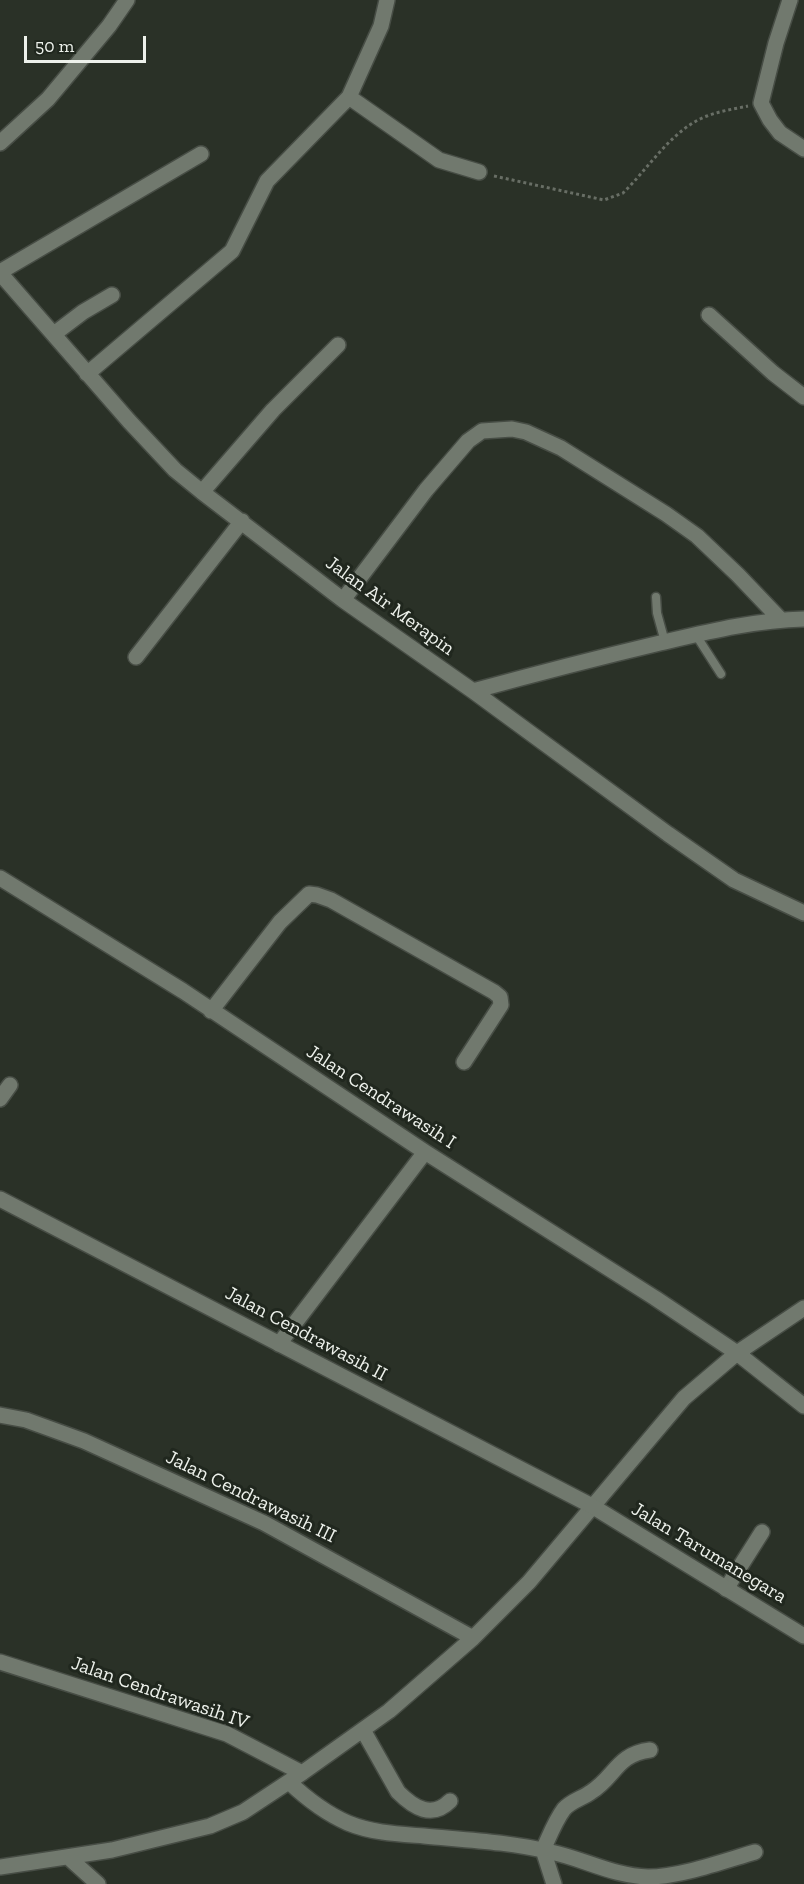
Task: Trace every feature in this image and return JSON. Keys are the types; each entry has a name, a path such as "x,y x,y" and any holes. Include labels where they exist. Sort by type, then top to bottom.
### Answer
{"street":[{"path":"0,143 48,99 109,26 127,0"},
{"path":"87,374 226,258 267,181 349,97 381,26 387,0"},
{"path":"790,0 776,43 761,103 780,133 804,149"},
{"path":"349,97 439,160 479,172"},
{"path":"2,279 201,154"},
{"name":"Jalan Air Merapin","path":"2,279 175,470 202,492 343,600 473,690 668,834 734,880 804,913"},
{"path":"54,334 83,312 112,295"},
{"path":"709,315 773,373 804,397"},
{"path":"202,492 273,410 338,345"},
{"path":"343,600 426,490 468,441 482,431 512,429 526,432 561,448 666,514 697,536 738,574 780,619"},
{"path":"136,657 242,521"},
{"path":"473,690 696,635 780,619 804,619"},
{"name":"Jalan Cendrawasih I","path":"0,878 183,991 425,1152 655,1298 737,1353 804,1406"},
{"path":"211,1011 280,922 309,894 317,895 351,911 500,997 501,1005 464,1062"},
{"path":"0,1099 10,1085"},
{"path":"279,1344 425,1152"},
{"name":"Jalan Cendrawasih II","path":"0,1199 592,1506"},
{"path":"0,1867 112,1850 210,1826 243,1812 302,1773 389,1711 473,1638 529,1582 684,1398 737,1353 804,1308"},
{"name":"Jalan Cendrawasih III","path":"0,1415 26,1420 84,1441 264,1523 473,1638"},
{"name":"Jalan Tarumanegara","path":"592,1506 804,1636"},
{"path":"726,1589 762,1532"},
{"name":"Jalan Cendrawasih IV","path":"0,1662 227,1734 302,1773"},
{"path":"363,1730 398,1792 404,1798 417,1806 434,1811 442,1809 450,1801"},
{"path":"554,1884 543,1850 564,1810 577,1799 593,1791 612,1770 632,1754 650,1750"},
{"path":"289,1782 325,1812 350,1824 375,1831 485,1841 551,1851 608,1871 648,1877 696,1869 755,1852"},
{"path":"68,1857 98,1884"}],"lane":[{"path":"656,597 657,613 666,642"},
{"path":"696,635 722,674"}],"path":[{"path":"479,172 604,200 622,193 688,126 706,116 761,103"}]}
